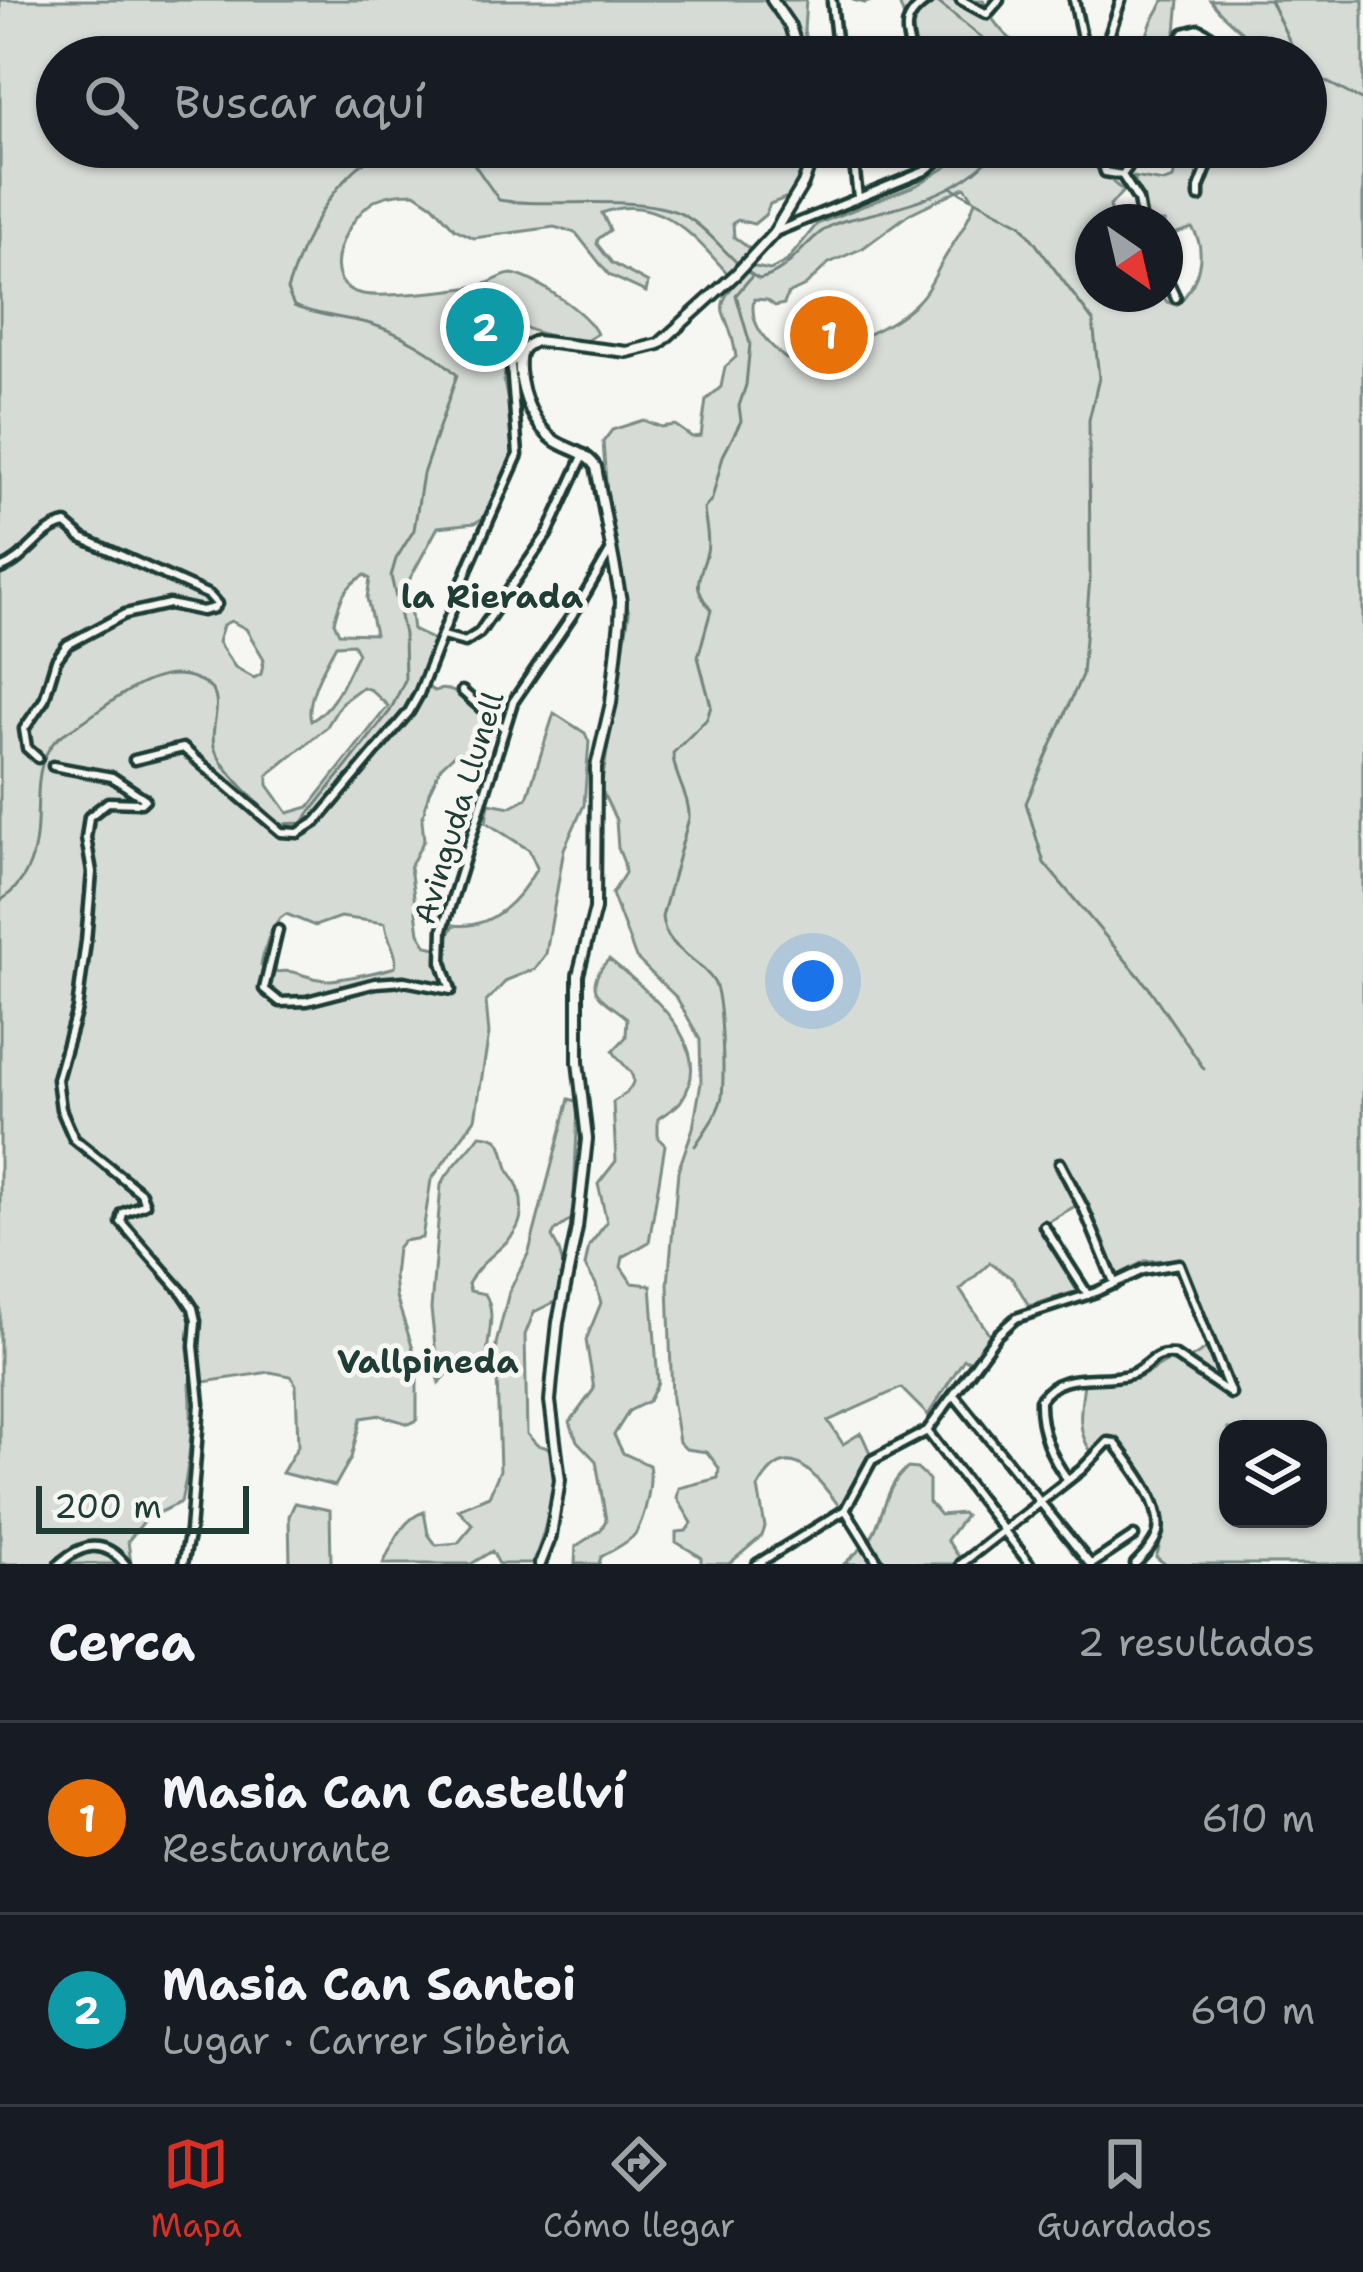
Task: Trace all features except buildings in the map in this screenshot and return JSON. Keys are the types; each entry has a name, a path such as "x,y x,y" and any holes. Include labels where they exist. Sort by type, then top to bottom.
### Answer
{"street":[{"path":"772,0 793,36"},
{"path":"908,36 905,20 928,0"},
{"path":"961,0 987,14 999,0"},
{"path":"1074,0 1082,36"},
{"path":"1109,36 1121,0"},
{"path":"832,2 836,36"},
{"path":"1182,36 1199,28 1210,36"},
{"path":"134,760 183,748 285,833 302,832 317,821 414,706 517,459 520,445 511,377 512,364 525,345 536,341 627,352 649,349 673,333 751,259 786,214 809,168"},
{"path":"855,168 858,197"},
{"path":"773,234 928,168"},
{"path":"1104,168 1122,175 1139,204"},
{"path":"1122,175 1126,168"},
{"path":"1199,197 1208,168"},
{"path":"786,214 799,222"},
{"path":"519,356 523,393 538,422 554,440 584,453 598,471 620,620 596,766 595,909 578,975 578,1063 587,1139 550,1402 560,1480 551,1537 540,1564"},
{"path":"443,636 472,640 485,626 548,532 584,453"},
{"path":"0,568 21,560 50,529 66,524 82,538 208,595 216,606 202,611 169,604 125,614 67,645 56,660 44,700 26,725 26,746 38,758"},
{"name":"Avinguda Llunell","path":"278,930 264,989 280,1002 308,1001 376,983 404,981 451,990 442,962 443,929 503,728 520,687 609,554"},
{"path":"462,691 503,728"},
{"path":"53,766 112,777 145,799 141,803 108,802 88,817 92,872 86,940 77,1009 57,1079 61,1109 74,1139 141,1193 145,1204 123,1213 121,1222 194,1308 200,1405 183,1564"},
{"path":"1060,1163 1115,1284"},
{"path":"1044,1226 1088,1295"},
{"path":"757,1564 845,1510 877,1455 927,1431 997,1334 1016,1318 1088,1295 1148,1268 1179,1264 1232,1394 1174,1355 1165,1354 1129,1375 1053,1386 1040,1400 1040,1417 1053,1461 1068,1480"},
{"path":"954,1395 1091,1564 1134,1536"},
{"path":"927,1431 1030,1563"},
{"path":"961,1564 1068,1480 1108,1442 1115,1443 1138,1474 1157,1519 1158,1534 1136,1564"},
{"path":"845,1510 879,1564"},
{"path":"58,1564 84,1546 97,1545 116,1552 124,1564"}],"shaded area":[{"path":"0,0 806,0 805,36 36,36 36,168 803,168 793,195 770,204 754,224 733,223 734,237 754,252 729,275 689,233 658,213 622,208 602,213 610,230 597,244 612,263 648,283 646,292 609,275 576,233 554,227 474,238 455,229 415,193 378,199 347,233 337,264 348,288 373,295 424,293 485,284 512,274 560,298 597,334 583,343 538,333 485,310 458,314 464,337 506,361 504,382 517,448 483,518 438,527 407,584 413,630 436,641 422,683 434,691 459,694 492,728 480,750 456,753 441,767 429,792 422,820 424,840 410,867 419,933 427,946 441,949 454,925 492,918 522,891 537,868 529,850 486,822 489,803 510,807 527,798 554,713 585,733 589,742 584,805 564,849 546,954 535,969 507,980 486,1002 489,1034 475,1119 431,1180 422,1238 403,1241 397,1248 396,1297 417,1361 417,1420 409,1424 380,1415 361,1418 351,1458 335,1486 282,1473 298,1446 296,1385 291,1376 270,1372 190,1384 190,1443 181,1502 146,1519 128,1541 131,1564 0,1564","holes":["365,575 370,579 367,598 375,634 339,633 334,622 338,607 352,584","231,621 246,629 264,659 261,674 254,678 235,667 218,642 223,625","353,644 358,653 333,700 311,721 313,693 336,645","362,687 388,706 309,807 288,813 268,785 268,775 326,728 342,702","286,914 315,926 340,917 385,923 395,967 332,980 287,971 267,973 261,965 269,936"]},
{"path":"898,0 983,0 1007,36 911,36"},
{"path":"1164,0 1179,0 1173,36 1147,36"},
{"path":"1210,0 1363,0 1363,1564 1165,1564 1156,1557 1158,1509 1145,1475 1111,1439 1090,1450 1081,1426 1084,1383 1137,1379 1168,1361 1182,1364 1214,1344 1182,1259 1145,1261 1116,1276 1084,1201 1039,1227 1077,1291 1029,1306 1013,1279 990,1263 960,1290 990,1335 972,1362 964,1359 928,1415 901,1388 828,1421 843,1444 861,1433 870,1453 840,1507 811,1473 791,1462 780,1464 758,1488 765,1527 762,1536 729,1564 701,1564 701,1557 676,1542 676,1532 686,1531 692,1523 677,1498 679,1488 718,1478 719,1468 707,1452 686,1449 679,1442 672,1399 668,1284 678,1171 693,1128 701,1083 700,1040 677,998 636,958 612,894 625,873 624,863 616,820 601,789 629,613 610,534 603,442 612,430 643,420 661,427 675,425 692,437 701,436 706,400 721,387 725,367 736,357 723,303 750,266 770,270 787,261 817,224 917,185 945,168 1097,168 1123,191 1112,204 1075,204 1075,312 1183,312 1183,297 1198,269 1197,237 1192,228 1183,231 1183,204 1142,204 1134,177 1164,182 1173,179 1170,168 1327,168 1327,36 1246,36","holes":["965,187 975,201 920,299 893,321 858,339 786,359 757,325 754,299 784,304 788,294 805,286 829,263 863,248 909,214"]},
{"path":"609,959 673,1021 691,1060 690,1081 681,1101 658,1119 658,1138 665,1145 649,1242 623,1257 621,1267 632,1283 651,1285 658,1383 649,1401 629,1411 614,1435 623,1453 649,1465 647,1500 632,1538 601,1557 599,1564 575,1564 576,1546 601,1530 606,1520 596,1461 577,1441 570,1422 594,1389 586,1340 601,1303 585,1266 589,1246 607,1222 598,1184 616,1161 613,1102 633,1081 613,1051 626,1037 627,1018 603,1000 595,987"},
{"path":"569,1099 578,1107 573,1218 552,1237 562,1260 562,1284 556,1301 534,1312 525,1335 527,1434 537,1445 552,1449 554,1460 550,1506 537,1553 532,1564 499,1564 492,1551 471,1564 383,1564 404,1526 424,1512 428,1534 436,1545 458,1543 473,1525 458,1509 489,1496 500,1470 496,1344 509,1292 529,1252"},
{"path":"480,1135 493,1137 502,1147 519,1190 520,1222 468,1284 470,1291 485,1294 489,1303 488,1369 453,1368 439,1383 431,1309 441,1185"},
{"path":"908,1468 929,1480 929,1502 940,1515 965,1516 947,1540 964,1564 844,1564 872,1536 890,1491"},
{"path":"295,1503 330,1510 331,1564 290,1564 289,1516"}],"waterway":[{"path":"853,0 874,0"},
{"path":"935,0 980,36"},
{"path":"1270,0 1287,36"},
{"path":"1327,82 1363,101"},
{"path":"0,901 19,884 30,864 39,778 54,742 143,683 176,675 208,686 216,698 213,738 218,755 278,824 302,823 390,711 405,680 404,634 391,576 414,530 423,474 457,375 391,331 294,306 287,290 303,248 324,208 358,168"},
{"path":"477,168 499,200 669,209 697,224 759,279 778,271 834,224 922,199 957,184 978,168"},
{"path":"951,187 1021,224 1093,321 1099,378 1089,420 1090,577 1082,675 1026,803 1044,863 1149,988 1204,1069"},
{"path":"695,1146 722,1096 719,1003 714,982 669,938 662,917 689,818 673,753 707,719 711,706 698,657 711,610 699,587 708,547 704,509 741,421 739,406 750,344 736,295 752,276"}],"place":[{"name":"Masia Can Santoi","path":"485,327"},
{"name":"Masia Can Castellví","path":"829,335"}],"district":[{"name":"la Rierada","path":"492,596"},
{"name":"Vallpineda","path":"428,1361"}]}
